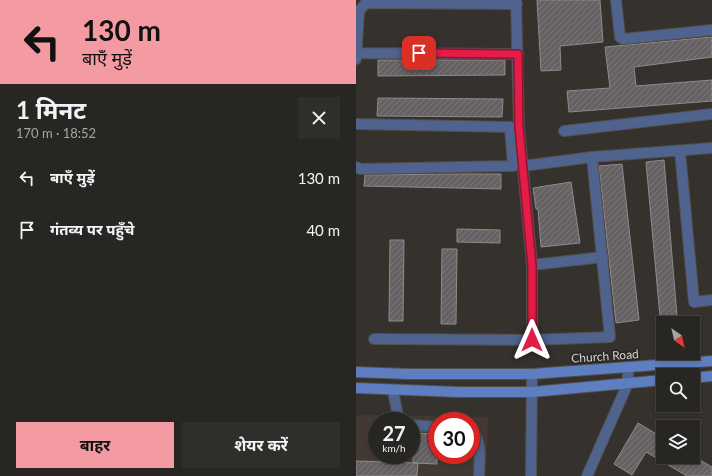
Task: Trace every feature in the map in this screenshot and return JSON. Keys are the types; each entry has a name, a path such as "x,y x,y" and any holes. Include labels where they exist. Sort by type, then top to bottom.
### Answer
{"street":[{"path":"616,0 620,37 623,39 712,30"},
{"path":"356,59 359,11 366,3 517,2 519,159 532,265 532,340"},
{"path":"356,53 518,54"},
{"path":"564,131 712,114"},
{"path":"356,124 510,127 519,159"},
{"path":"356,166 362,168 513,166 519,159 592,158 712,148"},
{"path":"680,151 694,302 712,300"},
{"path":"374,339 532,340 610,337 592,158"},
{"path":"532,265 603,257"},
{"name":"Church Road","path":"356,372 408,374 532,374 712,361"},
{"path":"587,476 628,383 628,368"},
{"path":"531,476 532,374"},
{"path":"700,377 712,376"},
{"path":"356,388 393,391 532,392 656,381"},
{"path":"393,391 397,412"},
{"path":"479,464 480,476"}],"shaded area":[{"path":"356,415 368,415 368,464 420,464 420,416 428,416 428,464 480,464 480,417 488,417 486,476 356,476"}],"building":[{"path":"537,0 600,0 603,42 560,46 561,70 541,71"},
{"path":"712,37 712,57 634,67 636,86 712,80 712,101 569,112 567,91 610,88 605,47"},
{"path":"378,60 505,60 505,75 378,76"},
{"path":"378,98 503,99 502,117 377,116"},
{"path":"664,160 677,316 660,316 646,162"},
{"path":"622,164 639,320 616,323 599,166"},
{"path":"501,174 501,189 364,186 365,175"},
{"path":"571,182 580,243 541,247 538,209 536,209 533,188"},
{"path":"457,229 500,230 500,243 457,242"},
{"path":"390,240 404,240 403,321 389,321"},
{"path":"442,249 457,249 456,324 441,324"},
{"path":"638,423 656,434 656,458 646,452 632,475 614,464"},
{"path":"420,433 428,434 428,464 420,463"},
{"path":"700,460 712,467 712,476 687,476 666,464 700,464"},
{"path":"356,461 368,461 368,464 418,464 417,476 356,476"}],"route":[{"path":"419,53 518,54 519,127 532,265 532,340"}]}
